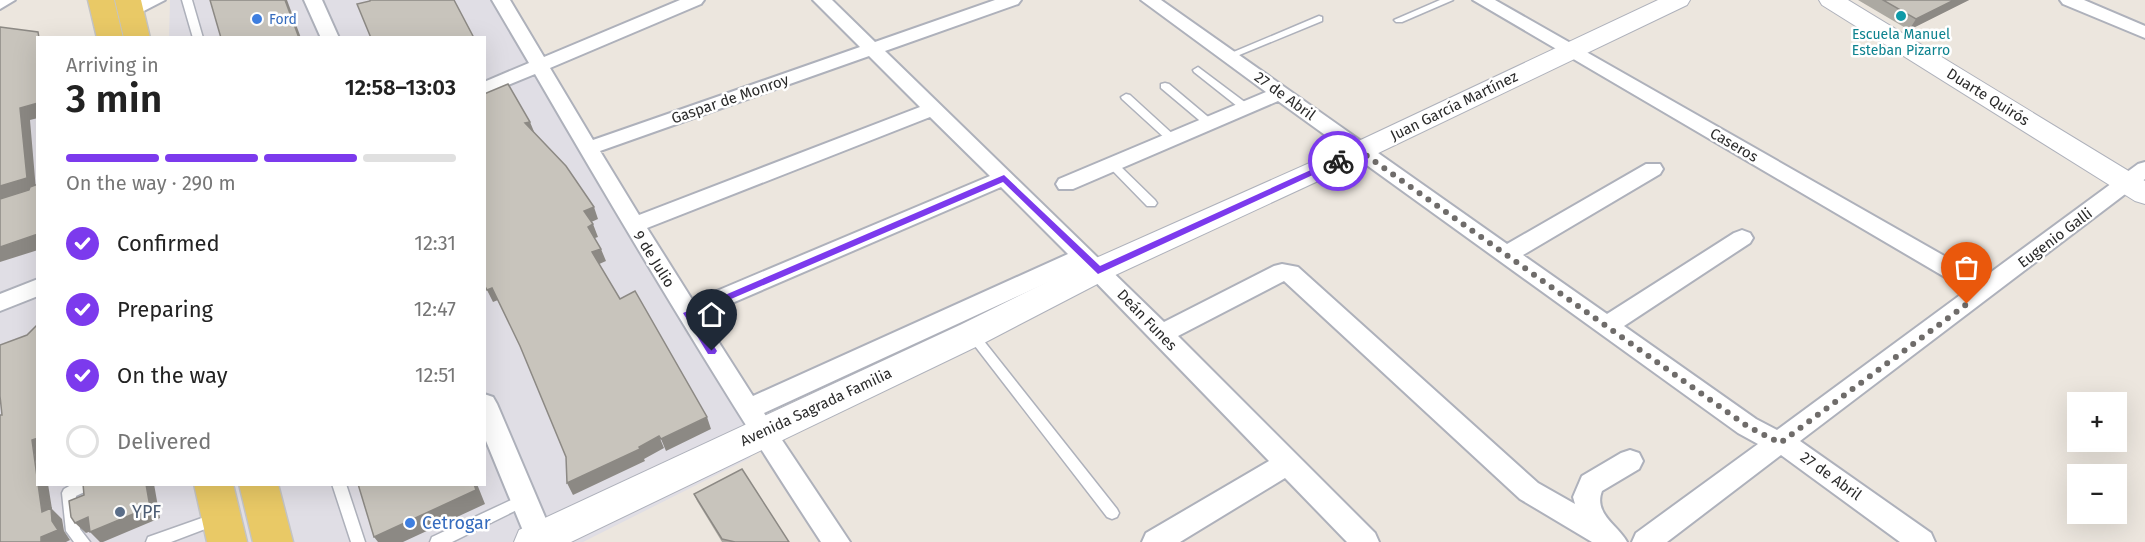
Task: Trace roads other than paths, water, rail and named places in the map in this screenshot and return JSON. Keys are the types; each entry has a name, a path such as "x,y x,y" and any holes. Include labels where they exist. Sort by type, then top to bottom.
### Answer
{"main road":[{"path":"101,0 110,36"},
{"name":"Juan García Martínez","path":"1091,263 1360,151 1678,0"},
{"name":"Duarte Quirós","path":"1832,0 2139,182"},
{"path":"129,5 137,36"},
{"name":"Avenida Sagrada Familia","path":"537,540 755,421 972,334 1091,263"},
{"path":"259,486 273,542"}],"street":[{"path":"0,4 6,0"},
{"path":"129,5 156,0"},
{"path":"313,0 329,36"},
{"name":"9 de Julio","path":"501,0 633,225 755,421 836,542"},
{"path":"486,88 695,0"},
{"name":"Deán Funes","path":"822,0 1091,263 1365,542"},
{"name":"Gaspar de Monroy","path":"587,149 1012,0"},
{"name":"27 de Abril","path":"1150,0 1747,426 1802,454 1921,542"},
{"name":"Caseros","path":"1482,0 1986,290"},
{"path":"2069,0 2145,33"},
{"path":"1066,184 1280,93"},
{"path":"633,225 933,108"},
{"path":"1507,254 1653,169"},
{"path":"688,313 1004,178"},
{"name":"Eugenio Galli","path":"1646,542 1986,290 2139,182"},
{"path":"1607,326 1742,238"},
{"path":"755,421 1091,263"},
{"path":"1161,334 1282,272 1290,273 1529,491 1552,508 1604,535"},
{"path":"0,303 36,288"},
{"path":"486,409 524,500 537,540"},
{"path":"1604,535 1586,497 1591,484 1630,461"},
{"path":"1156,542 1287,463"}],"lane":[{"path":"187,0 197,36"},
{"path":"1399,20 1448,0"},
{"path":"1229,56 1318,19"},
{"path":"1198,70 1245,108"},
{"path":"1165,86 1209,123"},
{"path":"1126,97 1172,139"},
{"path":"1112,164 1151,203"},
{"path":"972,334 1112,513"},
{"path":"83,542 73,531 69,494 84,486"},
{"path":"340,486 358,542"},
{"path":"437,542 524,500"},
{"path":"153,542 220,515"}],"place":[{"name":"Escuela Manuel Esteban Pizarro","path":"1901,16"},
{"name":"Ford","path":"257,19"},
{"name":"YPF","path":"120,512"},
{"name":"Cetrogar","path":"410,523"}]}
